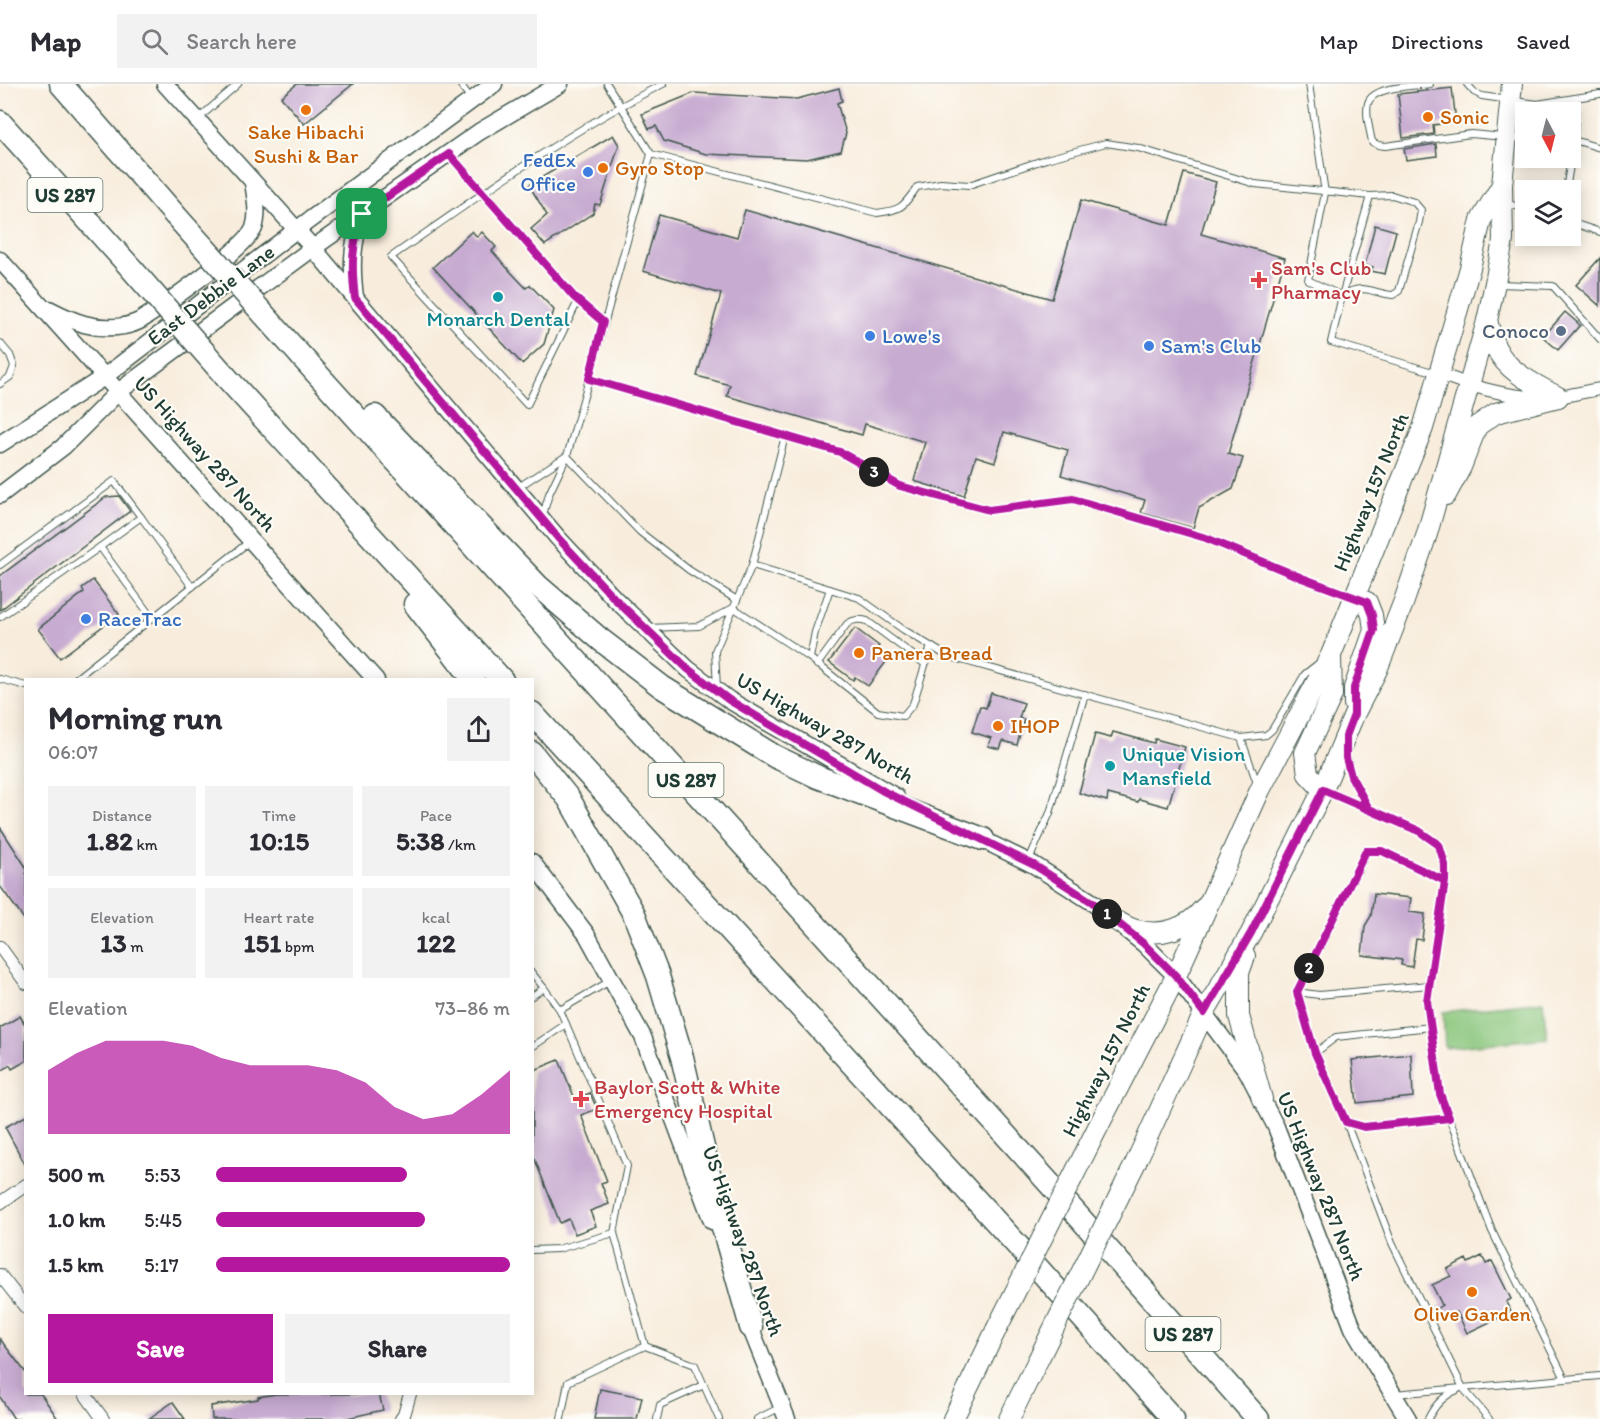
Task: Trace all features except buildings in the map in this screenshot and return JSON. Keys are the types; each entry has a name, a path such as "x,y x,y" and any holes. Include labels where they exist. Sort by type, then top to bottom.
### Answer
{"highway":[{"name":"US 287","path":"61,84 321,380 1018,1147 1258,1419"},
{"name":"US 287","path":"0,122 226,377 500,678"},
{"path":"321,380 362,403 538,586 601,640 662,687 774,756 809,773 982,839"},
{"path":"343,506 384,565 472,678"},
{"name":"US 287","path":"534,715 1173,1419"},
{"path":"534,755 569,799 634,914 658,976 682,1057 716,1203 751,1327"}],"main road":[{"name":"US Highway 287 North","path":"165,84 313,248 542,519 615,599 688,669 737,705 885,792 1028,862 1092,902 1144,944 1176,976 1247,1071 1262,1099 1276,1126 1353,1328 1408,1419"},
{"name":"East Debbie Lane","path":"0,444 104,377 296,230 494,84"},
{"name":"East Debbie Lane","path":"0,495 63,447 118,392 313,248 479,132 560,84"},
{"name":"Highway 157 North","path":"1512,91 1515,126"},
{"name":"Highway 157 North","path":"1009,1419 1136,1162 1204,1013 1251,933 1323,790 1354,715 1377,670 1427,534 1487,321 1503,240 1502,194 1515,142"},
{"path":"40,305 75,322 93,327 123,326 139,321 192,284 250,238 255,225 256,211 253,182"},
{"name":"Highway 157 North","path":"952,1419 1176,976 1260,790 1331,655 1423,428 1440,374 1481,220 1502,194"},
{"path":"355,298 352,255 354,239 362,214"},
{"name":"US Highway 287 North","path":"0,260 374,678"},
{"path":"1487,321 1496,348 1518,375 1558,397"},
{"path":"1427,534 1461,467 1477,426 1496,413 1558,397"},
{"path":"1354,597 1367,602 1374,630 1354,688 1354,715"},
{"path":"1323,790 1308,774 1305,753 1332,695 1331,655"},
{"name":"US Highway 287 North","path":"534,865 588,935 644,1036 784,1413"},
{"path":"1114,920 1134,930 1156,933 1178,928 1197,917 1211,899"},
{"path":"1251,933 1239,973 1239,1016 1262,1099"}],"street":[{"path":"1440,374 1468,385 1510,395 1558,397 1600,389"},
{"path":"0,947 5,964 24,981"},
{"path":"0,1203 24,1186"},
{"path":"0,1275 24,1305"},
{"path":"86,1395 103,1419"},
{"path":"401,1419 410,1395"}],"lane":[{"path":"198,119 238,84"},
{"path":"460,84 472,101"},
{"path":"607,84 651,154 877,213 897,210 917,187 941,183 969,185 1046,159 1107,143 1138,148 1254,184 1325,193 1392,195 1414,202 1421,210 1419,222 1399,291 1393,295 1362,288 1352,290 1342,296"},
{"path":"578,300 527,405 391,256 619,106 663,84"},
{"path":"1309,84 1325,193 1308,280 1342,296"},
{"path":"1430,84 1379,91 1371,96 1367,104 1372,142 1385,146 1471,134 1515,138"},
{"path":"1467,84 1474,92 1482,96 1512,91 1537,104 1600,94"},
{"path":"1581,143 1600,148"},
{"path":"449,154 578,300 603,322"},
{"path":"542,519 549,494 567,456 651,154"},
{"path":"1502,194 1515,202"},
{"path":"1370,196 1331,342 1440,374"},
{"path":"1581,226 1600,232"},
{"path":"1495,283 1552,286 1600,339"},
{"path":"0,343 14,366 10,377 0,384"},
{"path":"589,379 840,452 900,486 989,510 1073,499 1206,538 1354,597"},
{"path":"717,691 715,651 752,565 785,436"},
{"path":"517,489 567,456"},
{"path":"567,456 640,532 689,570 737,600"},
{"path":"0,565 114,481 192,587"},
{"path":"0,617 141,517"},
{"path":"77,678 252,540"},
{"path":"100,547 152,618"},
{"path":"752,565 859,598 904,630 947,656 1241,738 1266,735 1272,730 1305,674 1331,655"},
{"path":"810,658 815,632 830,589"},
{"path":"646,628 699,626 734,608"},
{"path":"734,608 810,658 878,712 903,716 913,704 931,646"},
{"path":"817,665 847,624 853,620 867,621 925,664"},
{"path":"0,679 24,685"},
{"path":"1028,862 1050,813 1085,694"},
{"path":"1346,736 1346,758 1351,776 1369,809"},
{"path":"1241,738 1260,790"},
{"path":"1323,790 1419,831 1439,845 1445,865 1445,881 1427,1001 1440,1094 1492,1231 1565,1379"},
{"path":"1445,881 1382,851 1366,851 1297,992 1315,1053 1346,1122 1392,1243 1463,1388 1488,1419"},
{"path":"534,976 560,1010 627,1166 614,1233 645,1346"},
{"path":"560,1010 612,980"},
{"path":"1297,992 1319,995 1429,986"},
{"path":"534,995 544,988"},
{"path":"534,1046 566,1024"},
{"path":"1315,1053 1336,1037 1431,1028"},
{"path":"1346,1122 1364,1127 1449,1118"},
{"path":"534,1250 558,1249 614,1233"},
{"path":"561,1419 568,1382 645,1346 695,1365 719,1419"},
{"path":"1392,1394 1600,1376"},
{"path":"657,1419 660,1405 704,1386"},
{"path":"1428,1419 1437,1403 1449,1393 1463,1388"},
{"path":"757,1419 784,1413"}],"green space":[{"path":"1543,1001 1547,1038 1445,1048 1443,1012"}],"place":[{"name":"Sake Hibachi Sushi & Bar","path":"306,110"},
{"name":"Sonic","path":"1428,117"},
{"name":"Gyro Stop","path":"603,168"},
{"name":"FedEx Office","path":"588,172"},
{"name":"Sam's Club Pharmacy","path":"1259,280"},
{"name":"Monarch Dental","path":"498,297"},
{"name":"Conoco","path":"1561,331"},
{"name":"Lowe's","path":"870,336"},
{"name":"Sam's Club","path":"1149,346"},
{"name":"RaceTrac","path":"86,619"},
{"name":"Panera Bread","path":"859,653"},
{"name":"IHOP","path":"998,726"},
{"name":"Unique Vision Mansfield","path":"1110,766"},
{"name":"Baylor Scott & White Emergency Hospital","path":"581,1099"},
{"name":"Olive Garden","path":"1472,1292"}],"route":[{"path":"362,214 354,239 352,255 355,298 558,538 615,599 688,669 729,700 885,792 1034,865 1092,902 1144,944 1176,976 1204,1013 1251,933 1323,790 1419,831 1439,845 1445,865 1445,881 1427,1001 1440,1094 1449,1118 1364,1127 1346,1122 1315,1053 1297,992 1366,851 1382,851 1445,881 1445,865 1439,845 1419,831 1369,809 1351,776 1346,758 1346,736 1354,715 1354,688 1374,630 1367,602 1302,578 1230,546 1073,499 989,510 900,486 840,452 589,379 603,322 574,297 449,154 362,214"}]}
